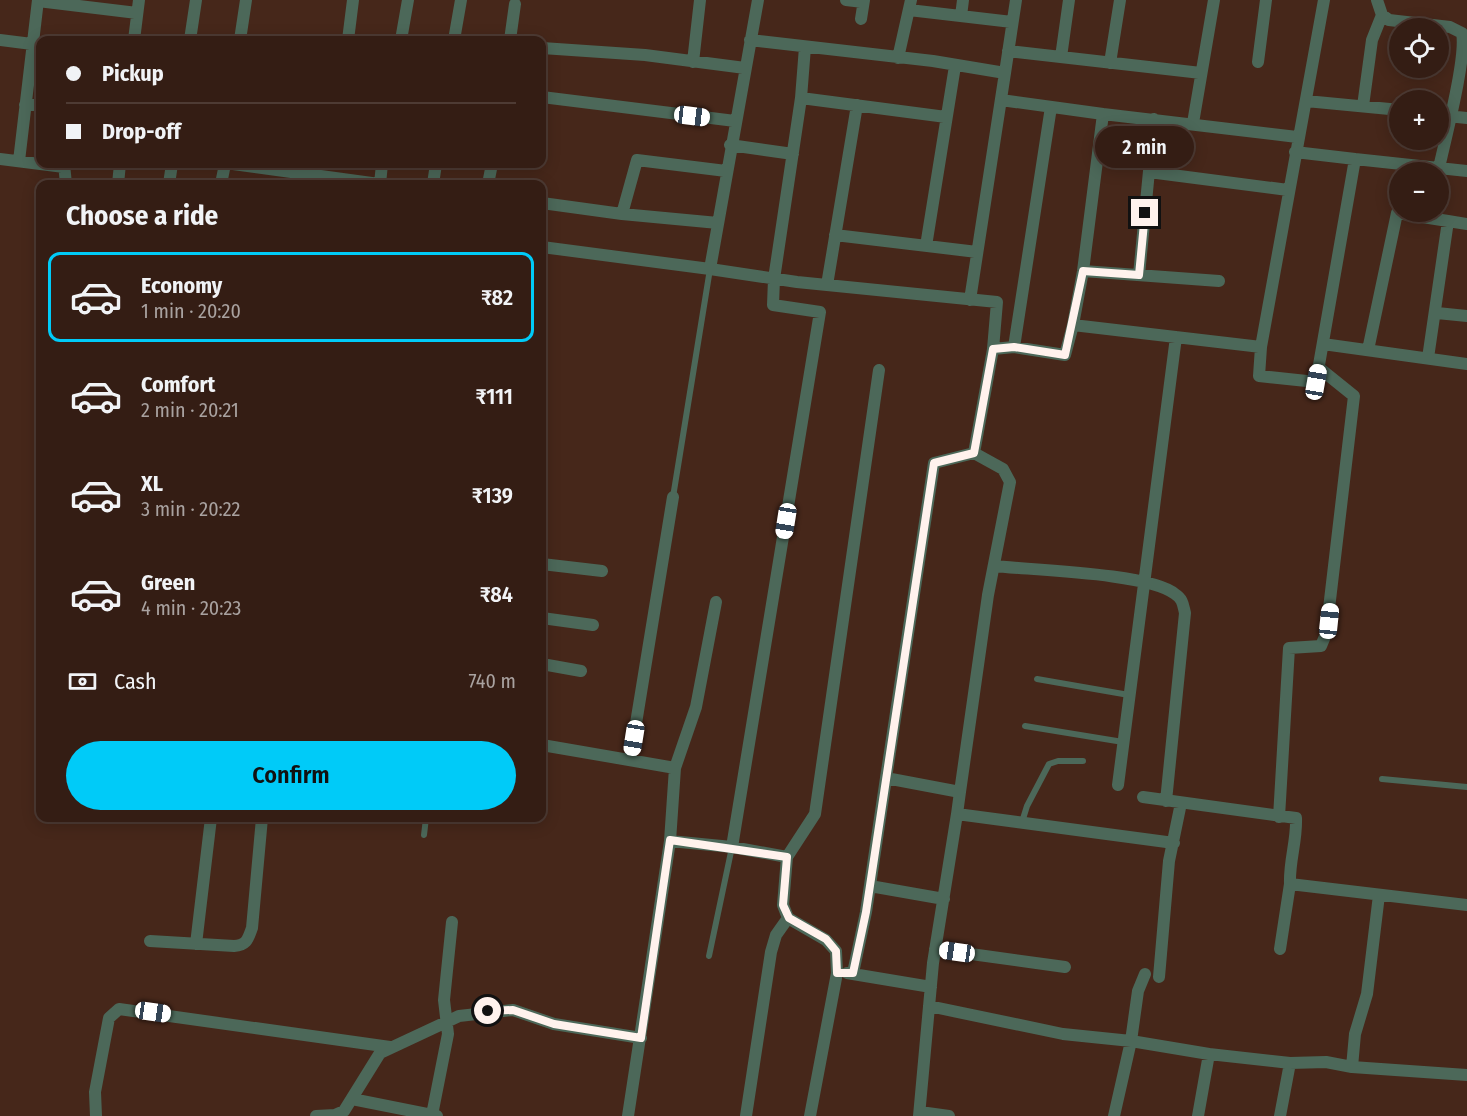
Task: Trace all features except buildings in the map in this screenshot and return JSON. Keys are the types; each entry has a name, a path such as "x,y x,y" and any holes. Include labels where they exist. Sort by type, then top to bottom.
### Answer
{"street":[{"path":"134,36 139,0"},
{"path":"191,36 196,0"},
{"path":"241,36 246,0"},
{"path":"348,36 353,0"},
{"path":"402,36 408,0"},
{"path":"455,36 461,0"},
{"path":"693,62 700,0"},
{"path":"710,269 730,145 758,0"},
{"path":"846,0 864,1 861,19"},
{"path":"961,16 963,0"},
{"path":"970,300 1016,0"},
{"path":"1061,57 1069,0"},
{"path":"1110,63 1120,0"},
{"path":"1193,123 1214,0"},
{"path":"1258,63 1266,0"},
{"path":"1324,0 1306,101 1294,152 1261,347 1259,376 1316,382 1355,159"},
{"path":"1363,106 1372,40 1382,15 1377,0"},
{"path":"36,36 38,1 137,13"},
{"path":"511,36 515,4"},
{"path":"898,58 910,5 961,16 1012,22"},
{"path":"1382,15 1396,22 1449,27 1462,33 1462,48 1449,99"},
{"path":"0,40 36,44 25,105 19,161"},
{"path":"750,40 1005,73"},
{"path":"732,847 820,312 773,305 774,279 801,98 805,46"},
{"path":"546,48 745,68"},
{"path":"1008,51 1201,73"},
{"path":"926,246 955,66"},
{"path":"546,97 735,121"},
{"path":"801,98 946,117"},
{"path":"1001,100 1297,136"},
{"path":"1306,101 1389,109"},
{"path":"25,105 36,105"},
{"path":"827,285 857,105"},
{"path":"1014,347 1051,107"},
{"path":"993,349 1014,347 1065,355 1083,271 1103,114"},
{"path":"1449,116 1467,118"},
{"path":"1139,275 1154,119"},
{"path":"730,145 793,154"},
{"path":"1294,152 1389,163"},
{"path":"0,159 36,163"},
{"path":"622,213 637,160 726,171"},
{"path":"262,168 351,180"},
{"path":"1449,169 1467,171"},
{"path":"1149,172 1288,189"},
{"path":"546,204 718,223"},
{"path":"1449,221 1467,224"},
{"path":"1368,350 1395,222"},
{"path":"1428,358 1437,313 1448,222"},
{"path":"835,235 977,252"},
{"path":"546,248 774,279 997,302 993,349 974,453"},
{"path":"1083,271 1219,280"},
{"path":"1437,313 1467,316"},
{"path":"1073,325 1261,347"},
{"path":"1118,785 1176,337"},
{"path":"1323,344 1467,364"},
{"path":"1278,817 1289,648 1321,646 1326,634 1354,396 1318,367"},
{"path":"810,1116 837,973 836,951 826,939 789,918 783,905 787,857 815,814 879,370"},
{"path":"853,973 870,886 934,463 974,453 1003,469 1010,482 994,566 935,949 929,1006 920,1114 949,1116"},
{"path":"630,760 673,497"},
{"path":"546,564 602,571"},
{"path":"994,566 1144,580 1174,592 1183,600 1185,613 1166,801"},
{"path":"628,1116 670,840 675,768 696,707 716,602"},
{"path":"546,619 593,625"},
{"path":"546,665 581,670"},
{"path":"546,746 675,768"},
{"path":"886,778 960,792"},
{"path":"1143,797 1296,818 1297,837 1290,865 1290,884 1280,949"},
{"path":"1159,977 1169,861 1180,803"},
{"path":"957,814 1174,843"},
{"path":"196,944 211,822"},
{"path":"150,941 242,946 248,941 252,928 262,822"},
{"path":"670,840 732,847 787,857"},
{"path":"1290,884 1467,905"},
{"path":"870,886 944,899"},
{"path":"1352,1067 1352,1044 1367,994 1378,896"},
{"path":"746,1116 771,952 776,935 789,918"},
{"path":"352,1099 434,1115 447,1044 448,1019 444,1000 452,922"},
{"path":"935,949 1065,967"},
{"path":"837,973 853,973 931,987"},
{"path":"1114,1116 1131,1041 1138,991 1145,974"},
{"path":"929,1006 1063,1034 1131,1041 1209,1054 1290,1063 1326,1062 1352,1067 1467,1076"},
{"path":"96,1116 95,1092 109,1018 119,1009 390,1047"},
{"path":"316,1116 339,1114 352,1099 374,1059 390,1047 448,1019 476,1012 513,1010 554,1024 641,1038"},
{"path":"1198,1116 1209,1054"},
{"path":"1280,1116 1290,1063"}],"lane":[{"path":"673,497 682,433 700,343 710,269"},
{"path":"1037,680 1129,695"},
{"path":"1024,726 1123,742"},
{"path":"1022,822 1027,806 1049,764 1083,762"},
{"path":"1382,779 1467,787"},
{"path":"424,835 426,822"},
{"path":"709,956 732,847"}],"route":[{"path":"488,1011 513,1010 554,1024 641,1038 670,840 732,847 787,857 783,905 789,918 826,939 836,951 837,973 853,973 866,912 901,667 934,463 974,453 993,349 1014,347 1065,355 1083,271 1139,275 1145,213"}]}
